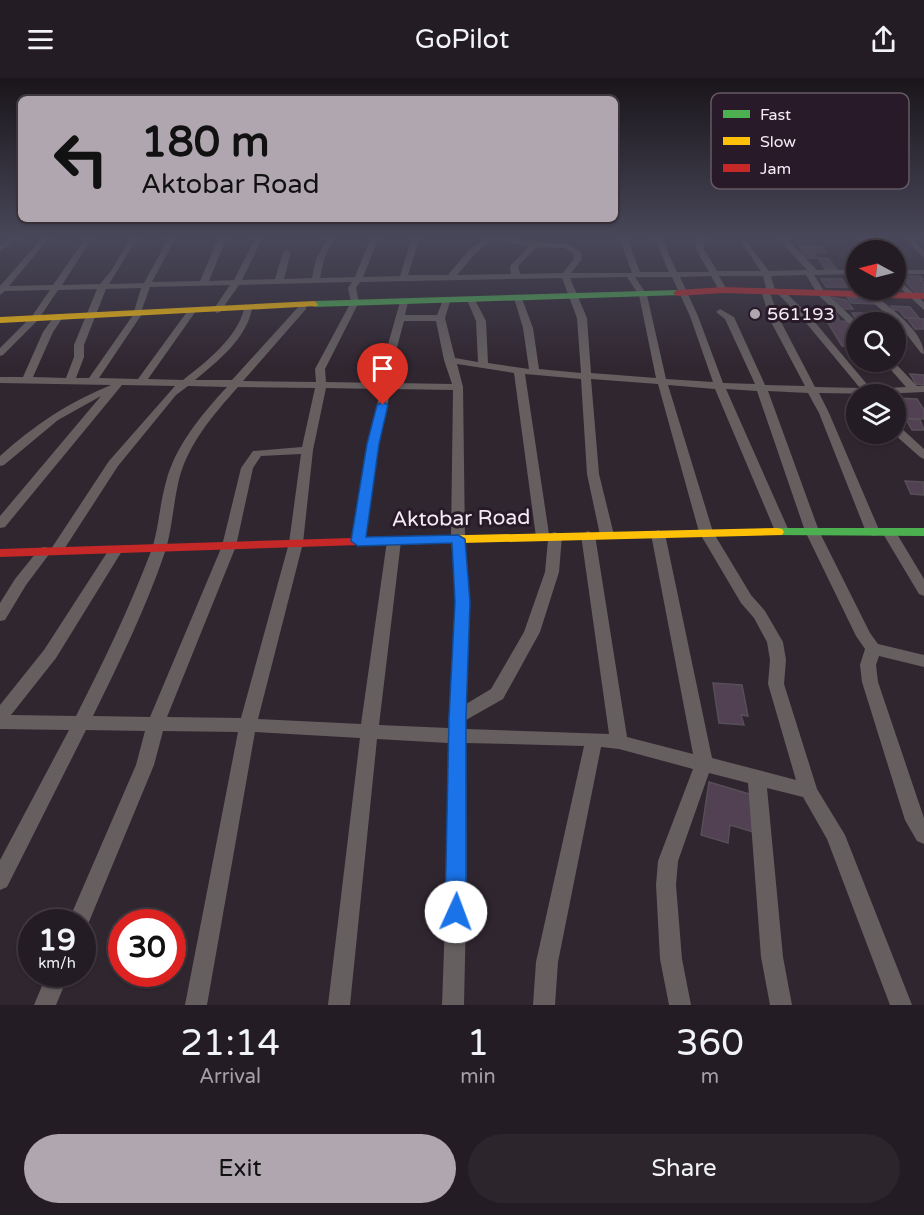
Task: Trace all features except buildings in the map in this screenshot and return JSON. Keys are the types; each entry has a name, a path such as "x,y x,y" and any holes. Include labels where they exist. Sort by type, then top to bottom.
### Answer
{"street":[{"path":"0,353 35,318 61,280"},
{"path":"70,380 91,316 107,280"},
{"path":"92,381 137,314 149,280"},
{"path":"1,290 204,282 331,280"},
{"path":"196,1005 248,725 259,676 296,543 307,450 321,385 320,369 355,302 352,288 357,280"},
{"path":"567,280 582,318 593,474 607,535"},
{"path":"636,280 643,295 662,382 706,532 775,642 778,660 776,684 809,791 835,834 902,1005"},
{"path":"677,280 685,293 719,386 782,531"},
{"path":"718,280 723,290"},
{"path":"768,280 775,320 814,391 873,532"},
{"path":"815,280 821,293 846,317"},
{"path":"216,310 237,282"},
{"path":"0,320 303,307 355,302 446,302 723,290 821,293 846,291"},
{"path":"771,291 805,316 862,384"},
{"path":"906,291 924,307"},
{"path":"906,294 924,296"},
{"path":"518,298 528,328 534,372"},
{"path":"471,300 481,321 483,364"},
{"path":"875,300 904,325 924,351"},
{"path":"358,541 373,444 387,386 390,355 404,302"},
{"path":"446,302 440,318 449,360 458,387 458,539 463,602 457,717 453,1005"},
{"path":"0,880 80,724 159,549 170,482 181,457 234,383 303,307"},
{"path":"0,616 20,582 50,551 113,464 181,384 194,376 238,334 245,322 248,309"},
{"path":"140,383 192,312"},
{"path":"720,312 729,317 762,389 813,531 864,636 873,649 924,660"},
{"path":"27,379 48,332 58,317"},
{"path":"400,318 440,318"},
{"path":"449,360 519,371 762,389 846,392"},
{"path":"457,717 497,694 532,632 552,572 549,536 519,371"},
{"path":"900,372 919,389"},
{"path":"0,380 70,380 117,385 234,383 458,387"},
{"path":"0,462 22,440 82,399 117,385"},
{"path":"0,524 117,385"},
{"path":"906,438 924,455"},
{"path":"0,446 22,440"},
{"path":"84,909 145,765 156,723 229,546 247,468 257,453 307,450"},
{"name":"Aktobar Road","path":"0,553 706,532 924,532"},
{"path":"889,532 924,591"},
{"path":"658,534 704,763 668,861 666,885 671,959 680,1005"},
{"path":"588,536 619,742"},
{"path":"339,1005 369,732 394,541"},
{"path":"0,717 50,654 115,551"},
{"path":"873,649 868,665 870,682 915,820 924,836"},
{"path":"0,722 26,720 80,724 248,725 458,736 594,739 619,742 809,791"},
{"path":"544,1005 547,962 594,739"},
{"path":"757,778 772,957 781,1005"},
{"path":"45,1005 53,987"}],"traffic: fast":[{"path":"314,304 677,293"},
{"path":"777,532 924,532"}],"traffic: slow":[{"path":"0,320 314,304"},
{"path":"384,541 777,532"}],"traffic: jam":[{"path":"677,293 723,290 924,296"},
{"path":"0,553 384,541"}],"place":[{"name":"561193","path":"755,314"}],"route":[{"path":"383,405 373,444 358,541 458,539 463,602 457,717 456,912"}]}
